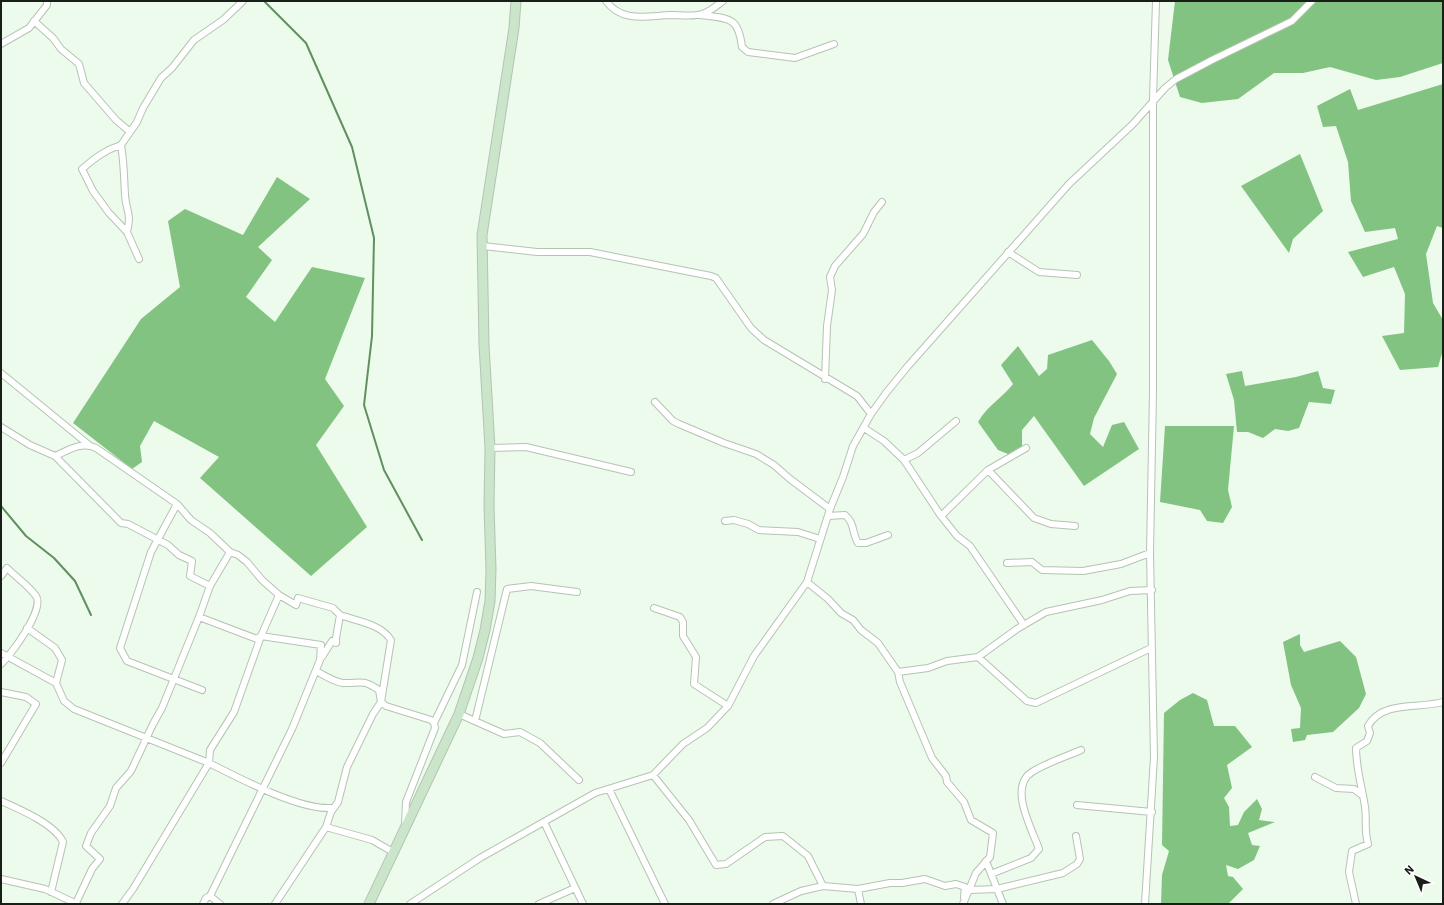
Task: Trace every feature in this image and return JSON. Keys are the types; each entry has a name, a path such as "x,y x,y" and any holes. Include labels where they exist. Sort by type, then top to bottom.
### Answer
{"main road":[{"path":"369,904 459,714 478,658 490,601 490,448 484,345 482,235 514,28 516,1"}],"street":[{"path":"1,44 30,28 47,5 47,1"},
{"path":"127,232 130,218 125,198 124,164 121,145 129,131 137,122 143,108 161,78 172,68 194,40 223,20 243,1"},
{"path":"606,1 615,12 630,16 652,17 700,15 727,19 734,23 740,30 742,47 748,52 795,58 834,44"},
{"path":"700,15 723,1"},
{"path":"1145,904 1152,812 1154,757 1151,648 1152,590 1150,553 1153,392 1153,100 1156,1"},
{"path":"410,904 480,858 595,793 653,775 683,744 707,728 728,706 754,656 807,582 830,509 844,477 853,446 871,414 908,366 1070,184 1132,124 1153,100 1176,79 1292,21 1312,1"},
{"path":"34,21 78,64 84,83 116,120 129,131"},
{"path":"121,145 102,152 82,169 93,191 109,213 127,232 139,259"},
{"path":"825,378 827,326 832,290 830,277 835,266 863,234 874,212 882,202"},
{"path":"483,246 537,252 590,252 716,278 752,328 764,340 856,396 871,414"},
{"path":"1008,252 1039,272 1077,275"},
{"path":"1,373 89,444 177,504 191,520 210,533 230,552 238,555 247,562 262,580 279,595 296,605 298,598 333,608 340,615 375,627 387,633 391,640 381,702 373,714 347,767 338,802 331,812 326,827 275,904"},
{"path":"655,402 679,424 734,447 749,451 774,465 830,509"},
{"path":"904,460 918,453 956,421"},
{"path":"1,427 30,445 56,456 122,523 128,524 168,545 179,555 192,561 190,576 210,586"},
{"path":"864,428 884,441 904,460 941,516 957,536 970,546 1024,625"},
{"path":"56,456 83,444 89,444"},
{"path":"490,448 526,447 565,455 631,472"},
{"path":"941,516 988,470 1026,448"},
{"path":"988,470 1034,518 1051,524 1075,526"},
{"path":"177,504 151,552 120,648 127,661 202,690"},
{"path":"828,516 845,515 850,519 854,526 854,538 858,543 866,543 888,535"},
{"path":"724,521 734,520 748,524 760,530 798,532 820,539"},
{"path":"2,881 26,883 51,892 76,904 92,869 100,859 86,846 91,833 110,806 116,788 131,771 162,708 210,586 230,552"},
{"path":"1007,563 1032,562 1042,570 1083,571 1121,564 1150,553"},
{"path":"1,576 7,568 37,597 38,605 27,628 9,657 1,664"},
{"path":"807,582 828,599 841,613 853,620 861,630 878,642 898,672 900,682 932,758 964,802 971,820 992,833 992,852 976,873 970,890 963,903"},
{"path":"475,721 507,589 531,586 577,592"},
{"path":"898,672 928,668 947,661 978,657 1024,625 1046,612 1102,600 1130,590 1152,590"},
{"path":"406,826 406,802 435,728 434,723 462,666 477,592"},
{"path":"122,904 133,889 209,763 210,750 234,712 261,636 279,595"},
{"path":"654,608 680,617 683,622 683,636 696,657 694,684 728,706"},
{"path":"203,904 206,898 210,896 261,788 292,729 320,660 332,641 336,643 340,615"},
{"path":"199,616 257,640 261,636"},
{"path":"27,628 55,648 62,660 56,683"},
{"path":"261,636 321,645 320,660"},
{"path":"978,657 1027,701 1036,703 1151,648"},
{"path":"1,653 56,683 64,701 74,709 209,763 261,788 297,802 330,808 331,812"},
{"path":"316,671 342,683 360,681 367,683 379,690 381,702 386,706 431,720 434,723"},
{"path":"1,692 26,697 36,704 1,763"},
{"path":"1356,904 1349,872 1352,851 1368,844 1364,830 1365,808 1359,783 1356,748 1367,741 1370,733 1368,726 1375,715 1404,706 1430,706 1443,702"},
{"path":"459,714 504,734 520,732 540,743 580,780"},
{"path":"991,874 1031,858 1039,849 1020,793 1023,782 1031,772 1081,750"},
{"path":"653,775 689,820 716,865 726,864 765,837 783,836 808,856 823,886"},
{"path":"1315,777 1336,788 1354,789 1362,795"},
{"path":"609,789 665,904"},
{"path":"1,800 33,816 60,835 63,842 51,892"},
{"path":"1077,805 1152,812"},
{"path":"544,822 583,904"},
{"path":"326,827 372,840 394,852"},
{"path":"970,890 997,889 1063,873 1080,859 1076,836"},
{"path":"986,861 1003,904"},
{"path":"773,904 801,891 823,886 858,889 890,883 902,883 925,879 945,886 956,884 965,887 963,903"},
{"path":"539,904 575,888"},
{"path":"858,889 861,904"},
{"path":"210,896 220,904"}],"green space":[{"path":"1175,1 1443,1 1443,63 1400,77 1376,80 1330,67 1303,73 1274,73 1238,99 1202,103 1180,97 1168,60"},
{"path":"1443,84 1443,228 1437,226 1426,254 1433,303 1443,320 1443,350 1438,367 1400,370 1382,336 1404,333 1405,294 1394,267 1363,277 1348,252 1398,239 1395,228 1365,232 1351,201 1348,162 1336,126 1323,127 1317,106 1350,89 1358,110"},
{"path":"1300,154 1323,211 1293,239 1289,253 1241,186"},
{"path":"277,177 310,199 258,247 272,260 246,297 275,322 312,267 365,278 325,379 344,406 316,445 367,527 311,576 200,478 219,457 154,421 140,446 142,462 132,469 73,423 141,319 180,287 168,221 185,209 243,235"},
{"path":"1092,340 1109,361 1117,374 1094,418 1090,434 1103,447 1112,425 1124,422 1139,449 1084,486 1034,416 1022,430 1022,447 1013,456 998,450 978,422 986,411 1013,384 1001,365 1018,346 1039,376 1047,369 1048,355"},
{"path":"1242,371 1245,386 1296,377 1318,371 1323,388 1335,390 1331,404 1309,402 1299,428 1288,431 1275,429 1263,438 1248,432 1237,432 1234,400 1226,374"},
{"path":"1165,426 1234,426 1228,490 1232,507 1223,523 1207,521 1200,510 1160,502"},
{"path":"1300,634 1300,645 1304,652 1340,641 1356,657 1366,694 1359,708 1333,732 1307,735 1305,740 1293,742 1291,729 1300,728 1301,708 1291,685 1283,642"},
{"path":"1193,693 1207,700 1214,726 1235,726 1252,747 1227,765 1232,788 1224,798 1229,807 1230,826 1238,825 1244,812 1257,799 1262,809 1259,820 1275,822 1248,833 1252,845 1260,846 1254,860 1238,869 1226,865 1228,876 1233,877 1243,889 1228,904 1161,904 1162,875 1169,851 1162,845 1164,713 1180,700"}],"waterway":[{"path":"264,1 306,43 352,147 374,238 372,336 364,405 384,470 422,540"},
{"path":"1,506 26,536 54,558 75,581 91,615"}]}
